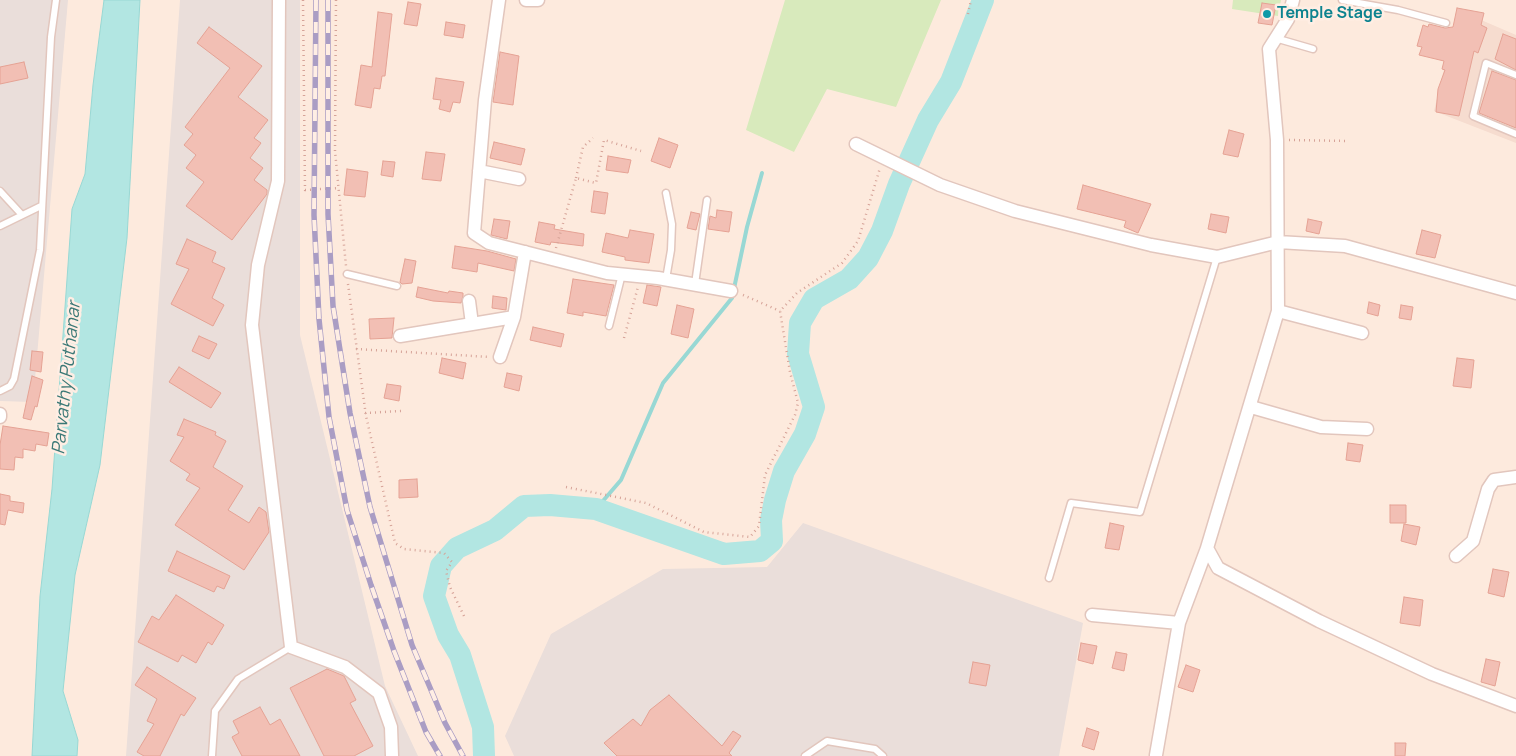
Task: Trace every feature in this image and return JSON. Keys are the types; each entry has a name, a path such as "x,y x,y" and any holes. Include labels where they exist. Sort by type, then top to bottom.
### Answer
{"street":[{"path":"279,0 278,181 258,265 252,325 291,647 345,667 379,693 391,727 392,756"},
{"path":"499,0 485,100 474,233 489,243 607,273 666,279 731,291"},
{"path":"526,0 538,0"},
{"path":"1156,756 1179,623 1207,548 1251,407 1278,311 1277,140 1269,49 1288,18 1293,0"},
{"path":"856,144 940,185 1014,212 1151,245 1217,257 1278,242 1345,246 1516,293"},
{"path":"479,171 519,179"},
{"path":"500,357 514,317 525,252"},
{"path":"469,301 472,324"},
{"path":"1278,311 1362,333"},
{"path":"400,336 514,317"},
{"path":"1251,407 1321,427 1367,430"},
{"path":"1456,556 1473,541 1488,489 1494,480 1516,477"},
{"path":"1207,548 1218,568 1319,621 1432,674 1516,706"},
{"path":"1092,615 1179,623"}],"lane":[{"path":"0,391 10,386 14,379 40,250 41,206 56,0"},
{"path":"1342,0 1398,10 1446,23"},
{"path":"1274,38 1312,50"},
{"path":"1516,74 1486,62 1472,116 1516,134"},
{"path":"0,191 22,215"},
{"path":"666,194 672,224 671,250 666,279"},
{"path":"695,284 707,200"},
{"path":"0,226 41,206"},
{"path":"1049,578 1071,502 1140,512 1217,257"},
{"path":"347,274 397,286"},
{"path":"609,326 622,274"},
{"path":"212,756 215,711 238,679 291,647"},
{"path":"805,756 827,740 875,749 883,756"}],"path":[{"path":"303,0 305,190 339,188"},
{"path":"336,0 336,151 347,274 365,413 395,543 404,549 444,553 452,562 446,571 450,587 464,616"},
{"path":"968,14 971,0"},
{"path":"552,259 576,178 583,147 593,138"},
{"path":"576,178 596,183 604,140 642,151"},
{"path":"1277,140 1349,141"},
{"path":"780,311 797,293 842,263 858,241 884,157"},
{"path":"624,338 641,276"},
{"path":"731,291 780,311"},
{"path":"566,487 646,504 704,532 750,537 759,526 765,475 795,415 798,403 790,372 780,311"},
{"path":"356,349 500,357"},
{"path":"365,413 401,411"}],"shaded area":[{"path":"0,0 68,0 33,402 0,401"},
{"path":"180,0 300,0 300,335 385,686 418,756 126,756"},
{"path":"1458,10 1516,35 1516,143 1434,111"},
{"path":"803,523 1083,623 1059,756 514,756 505,736 551,634 663,569 767,567"}],"green space":[{"path":"785,0 941,0 896,107 827,89 794,152 746,130"},
{"path":"1233,0 1281,0 1278,16 1232,9"}],"water":[{"name":"Parvathy Puthanar","path":"104,0 140,0 127,238 100,465 75,575 63,691 78,740 77,756 32,756 40,596 52,489 72,209 85,174 93,85"}],"building":[{"path":"408,2 421,4 417,26 404,24"},
{"name":"Temple Stage","path":"1262,3 1276,5 1272,25 1258,23"},
{"path":"1457,8 1484,13 1481,25 1487,28 1478,53 1474,51 1459,116 1436,112 1438,89 1445,70 1442,69 1444,61 1419,55 1422,47 1417,46 1423,25 1428,27 1429,24 1445,28 1453,27"},
{"path":"378,12 392,14 385,76 382,76 380,89 374,88 371,108 355,105 361,65 372,67"},
{"path":"446,22 465,25 463,38 444,35"},
{"path":"209,27 262,66 238,97 268,120 254,138 261,143 250,158 263,168 254,180 267,190 267,194 232,240 186,206 204,182 186,168 196,155 184,145 193,134 185,127 230,68 197,43"},
{"path":"1503,34 1516,39 1516,70 1495,59"},
{"path":"500,52 519,56 513,105 493,102"},
{"path":"24,62 28,78 0,84 0,67"},
{"path":"1492,71 1516,80 1516,128 1479,113"},
{"path":"436,78 464,82 460,103 453,102 450,112 439,109 441,100 433,99"},
{"path":"1229,130 1244,134 1238,157 1223,154"},
{"path":"659,138 678,145 670,168 651,161"},
{"path":"494,142 525,149 521,165 490,158"},
{"path":"426,152 445,154 441,181 422,179"},
{"path":"608,156 631,160 628,173 606,170"},
{"path":"383,161 395,162 393,177 381,175"},
{"path":"347,169 368,172 365,197 344,195"},
{"path":"1083,185 1151,204 1138,233 1124,227 1126,221 1077,209"},
{"path":"594,191 608,193 605,214 591,212"},
{"path":"717,210 732,212 729,232 708,229 710,216 716,218"},
{"path":"691,212 700,214 696,230 687,228"},
{"path":"1211,214 1229,217 1226,233 1208,229"},
{"path":"494,219 510,221 507,239 491,235"},
{"path":"1308,219 1322,222 1319,234 1306,231"},
{"path":"539,222 555,225 554,229 584,234 583,246 551,242 550,245 535,242"},
{"path":"630,230 654,234 649,263 625,260 625,257 602,252 606,233 628,238"},
{"path":"1422,230 1441,235 1435,258 1416,254"},
{"path":"187,239 216,252 212,262 225,268 212,298 224,305 213,326 171,304 189,269 176,264"},
{"path":"455,246 487,251 516,259 514,271 478,263 477,272 452,268"},
{"path":"405,259 416,261 412,283 402,284 400,282"},
{"path":"573,279 614,285 606,316 583,312 583,316 567,313"},
{"path":"647,285 661,287 657,306 643,303"},
{"path":"418,287 448,293 449,291 463,293 463,296 461,303 433,301 416,297"},
{"path":"493,296 507,298 506,310 492,308"},
{"path":"1369,302 1380,305 1378,316 1367,313"},
{"path":"677,305 694,309 688,338 671,334"},
{"path":"1401,305 1413,307 1411,320 1399,318"},
{"path":"394,318 392,338 370,339 369,319"},
{"path":"533,327 564,334 561,347 530,340"},
{"path":"199,336 217,344 209,359 192,351"},
{"path":"32,351 43,352 41,372 30,370"},
{"path":"442,358 466,363 463,379 439,373"},
{"path":"1457,358 1474,360 1471,388 1453,386"},
{"path":"179,367 221,393 211,408 169,382"},
{"path":"507,373 522,376 519,391 504,387"},
{"path":"32,376 43,380 37,407 35,406 31,420 23,418"},
{"path":"387,384 401,386 399,401 384,398"},
{"path":"184,419 216,432 215,435 226,441 213,467 243,486 228,510 249,523 259,507 266,512 269,532 244,570 175,525 200,488 186,480 190,474 170,461 184,437 177,435"},
{"path":"3,426 49,433 47,446 36,444 35,451 23,449 23,458 15,457 14,470 0,469 0,445"},
{"path":"1348,443 1363,445 1360,462 1346,460"},
{"path":"417,479 418,497 399,498 399,480"},
{"path":"0,494 10,496 10,501 24,503 23,513 8,510 5,525 0,524"},
{"path":"1390,505 1406,505 1406,523 1390,523"},
{"path":"1110,523 1124,526 1119,550 1105,548"},
{"path":"1404,524 1420,527 1416,545 1401,541"},
{"path":"177,551 230,576 224,589 217,586 214,592 168,571"},
{"path":"1493,569 1509,572 1504,597 1488,593"},
{"path":"176,595 224,625 212,645 208,642 196,663 182,655 178,662 138,642 152,616 159,620"},
{"path":"1404,597 1423,600 1420,626 1400,623"},
{"path":"1081,643 1097,646 1093,664 1078,660"},
{"path":"1116,652 1127,654 1124,671 1112,668"},
{"path":"1486,659 1500,662 1495,686 1481,682"},
{"path":"973,662 990,665 986,686 969,683"},
{"path":"1186,665 1200,670 1193,692 1178,687"},
{"path":"147,667 196,698 184,716 181,714 160,756 144,756 137,752 154,724 147,721 157,699 135,685"},
{"path":"327,669 344,676 356,700 350,703 373,746 354,756 324,756 290,688"},
{"path":"669,695 722,746 733,731 741,736 729,753 732,756 617,756 604,743 633,719 641,726 650,710"},
{"path":"260,707 270,725 280,719 300,756 242,756 232,737 239,733 233,721"},
{"path":"1087,728 1099,732 1094,750 1082,746"},
{"path":"1395,743 1406,743 1405,756 1395,756"}],"waterway":[{"path":"484,756 483,727 460,655 448,635 434,596 441,566 457,548 495,530 524,506 550,505 596,509 724,554 760,551 772,541 771,520 784,471 805,434 814,407 798,354 800,323 814,299 849,279 868,258 882,231 899,184 928,120 951,82 983,0"},
{"path":"608,511 596,509 621,480 663,383 732,298 747,227 762,173"}],"railway":[{"path":"316,0 314,215 319,319 329,417 347,510 371,585 394,651 426,732 440,756"},
{"path":"328,0 328,214 333,306 350,413 370,507 412,645 445,723 463,756"}],"place":[{"name":"Temple Stage","path":"1267,14"}]}
